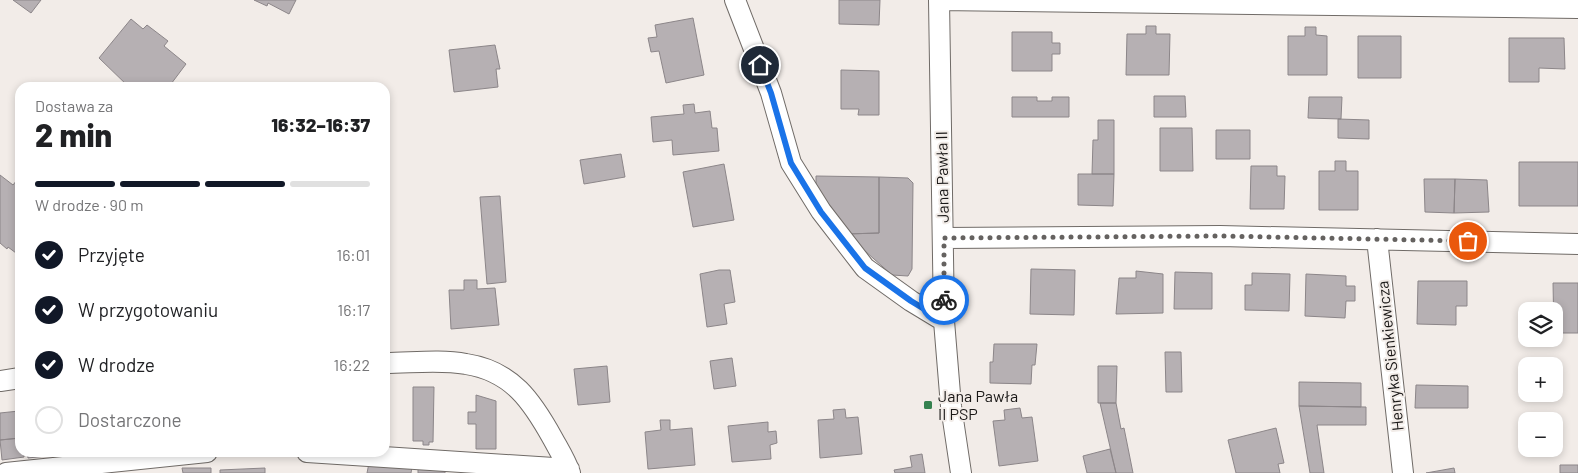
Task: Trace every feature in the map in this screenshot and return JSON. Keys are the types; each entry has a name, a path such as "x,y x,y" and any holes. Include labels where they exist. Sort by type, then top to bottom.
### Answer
{"street":[{"path":"735,0 771,93 791,163 821,212 865,268 911,301 944,321"},
{"path":"938,0 1578,8"},
{"name":"Jana Pawła II","path":"938,0 944,238 944,321 951,406 960,473"},
{"path":"944,238 1220,236 1578,244"},
{"name":"Henryka Sienkiewicza","path":"1377,239 1403,473"},
{"path":"390,363 465,363 485,368 504,378 523,392 538,411 570,471"},
{"path":"0,381 15,379"},
{"path":"6,473 159,457"},
{"path":"376,457 570,471"}],"building":[{"path":"13,0 41,0 31,13"},
{"path":"254,0 296,0 289,14 268,3 267,6"},
{"path":"839,0 880,0 879,25 839,24"},
{"path":"693,18 704,75 666,83 659,51 651,52 648,38 657,37 655,25"},
{"path":"131,19 143,29 147,25 168,41 164,46 186,64 172,82 124,82 99,58"},
{"path":"1146,26 1156,26 1156,34 1170,34 1169,75 1126,75 1127,34 1146,34"},
{"path":"1305,27 1316,27 1316,35 1327,36 1327,75 1288,75 1288,36 1305,36"},
{"path":"1012,32 1052,32 1052,43 1060,43 1060,54 1052,54 1052,71 1012,71"},
{"path":"1358,36 1401,36 1401,78 1358,78"},
{"path":"1509,38 1564,38 1565,69 1539,68 1539,82 1509,82"},
{"path":"495,45 500,69 496,69 498,87 454,92 449,50"},
{"path":"841,70 879,71 879,115 858,115 859,109 841,109"},
{"path":"1154,96 1185,96 1186,117 1154,117"},
{"path":"1012,97 1037,97 1037,101 1052,101 1052,97 1069,97 1069,117 1012,117"},
{"path":"1309,97 1342,97 1341,119 1308,118"},
{"path":"694,104 695,113 710,111 712,128 717,128 719,151 673,155 672,140 653,142 651,117 684,114 683,105"},
{"path":"1338,119 1369,120 1369,139 1338,138"},
{"path":"1098,120 1114,120 1114,174 1092,174 1093,140 1098,140"},
{"path":"1160,128 1192,128 1193,171 1160,171"},
{"path":"1216,130 1250,130 1250,159 1216,159"},
{"path":"621,154 625,177 584,184 580,160"},
{"path":"1335,161 1346,161 1346,171 1358,171 1358,210 1319,210 1319,171 1335,171"},
{"path":"1519,162 1578,162 1578,206 1519,206"},
{"path":"724,164 734,220 693,227 683,172"},
{"path":"1251,166 1277,166 1277,176 1285,176 1284,209 1250,209"},
{"path":"1078,174 1114,174 1113,206 1078,205"},
{"path":"0,175 13,185 15,182 15,252 0,243"},
{"path":"816,176 879,177 879,233 846,234 816,192"},
{"path":"879,177 908,178 913,183 912,269 908,276 892,275 846,234 879,233"},
{"path":"1424,179 1455,179 1454,213 1425,212"},
{"path":"1455,179 1487,180 1489,212 1454,213"},
{"path":"500,196 506,282 487,284 480,197"},
{"path":"1031,269 1075,270 1074,315 1030,314"},
{"path":"730,270 735,302 724,304 727,324 707,327 700,274"},
{"path":"1136,271 1163,274 1163,313 1116,314 1119,278 1136,278"},
{"path":"1175,272 1212,273 1212,309 1174,309"},
{"path":"1252,273 1290,274 1289,311 1245,310 1245,285 1252,285"},
{"path":"1306,274 1346,276 1346,286 1355,286 1355,301 1346,301 1345,318 1305,316"},
{"path":"464,280 477,280 477,289 495,288 499,325 451,329 449,290 464,290"},
{"path":"1418,281 1467,281 1467,306 1456,306 1456,325 1417,324"},
{"path":"1553,283 1578,283 1578,333 1563,333 1563,302 1553,302"},
{"path":"994,344 1037,344 1035,365 1032,365 1031,384 990,383 990,362 993,362"},
{"path":"1165,352 1181,352 1182,392 1166,392"},
{"path":"732,358 736,386 714,389 710,361"},
{"path":"607,366 610,402 578,405 574,369"},
{"path":"1098,366 1117,366 1116,403 1098,403"},
{"path":"1299,382 1361,383 1361,407 1299,406"},
{"path":"1416,385 1468,386 1468,408 1415,408"},
{"path":"413,387 434,387 433,442 429,442 429,445 423,445 423,441 413,441"},
{"path":"476,395 496,401 496,449 476,449 476,424 468,424 468,412 476,412"},
{"path":"1100,403 1116,403 1121,429 1124,428 1133,473 1116,473"},
{"path":"1299,406 1366,407 1366,425 1317,425 1324,473 1310,473"},
{"path":"1020,408 1022,418 1032,417 1038,461 999,466 993,421 1005,420 1004,410"},
{"path":"845,409 846,418 858,417 862,454 820,458 818,420 834,419 833,410"},
{"path":"15,411 15,438 0,440 0,413"},
{"path":"660,420 670,420 670,430 692,428 695,465 648,469 645,432 661,430"},
{"path":"768,422 768,432 776,431 777,443 770,445 771,459 732,462 728,426"},
{"path":"1276,428 1284,463 1278,464 1280,473 1236,473 1228,440"},
{"path":"15,438 15,457 24,457 2,460 0,440"},
{"path":"1110,449 1116,473 1087,473 1083,456"},
{"path":"922,454 925,473 895,473 894,470 912,467 910,456"},
{"path":"369,463 412,467 411,473 367,473"},
{"path":"1560,465 1578,465 1578,473 1560,473"},
{"path":"182,468 211,468 211,473 183,473"},
{"path":"265,468 265,473 220,473 220,470"},
{"path":"418,468 445,471 445,473 418,473"},
{"path":"1454,468 1455,473 1426,473"}],"way so far":[{"path":"944,300 944,238 1220,236 1468,241"}],"place":[{"name":"Jana Pawła II PSP","path":"928,405"}],"route":[{"path":"760,65 771,93 791,163 821,212 865,268 911,301 944,321 944,300"}]}
